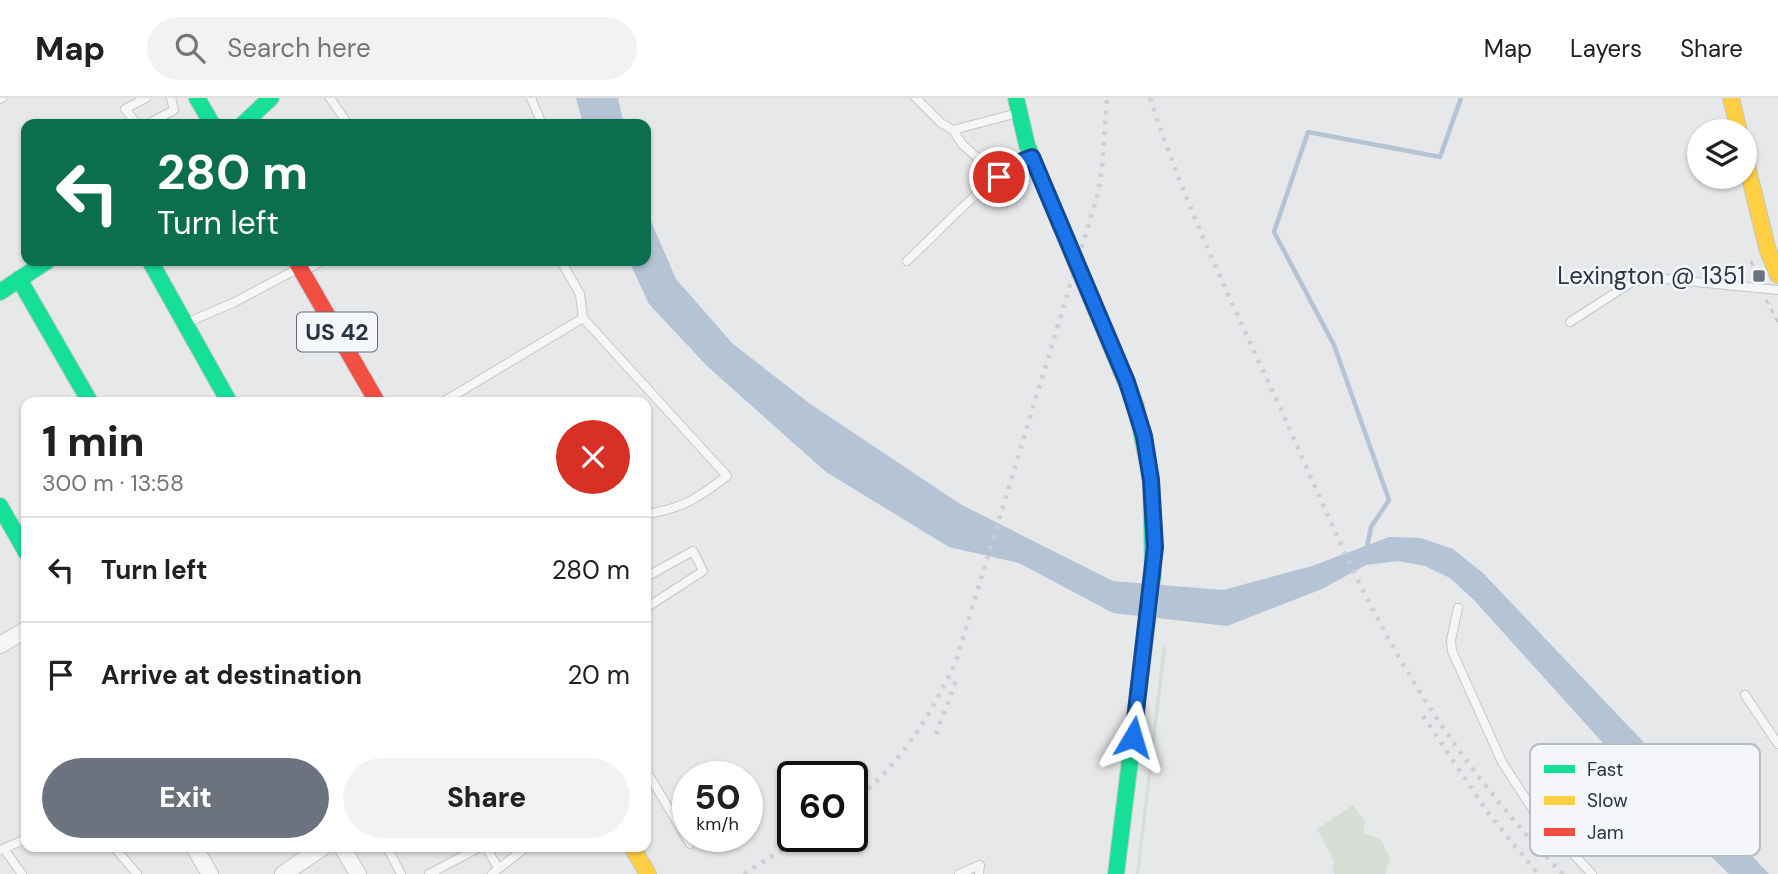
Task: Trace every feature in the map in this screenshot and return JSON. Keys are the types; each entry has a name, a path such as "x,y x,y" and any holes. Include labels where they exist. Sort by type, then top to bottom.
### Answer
{"main road":[{"path":"197,98 209,119"},
{"path":"248,119 271,98"},
{"path":"1731,98 1736,119"},
{"path":"1018,105 1032,157 1136,406 1151,480 1154,520 1153,574 1116,874"},
{"path":"1752,189 1761,228 1778,275"},
{"path":"0,292 39,266"},
{"path":"153,266 226,397"},
{"name":"US 42","path":"299,267 374,397"},
{"path":"19,279 87,397"},
{"path":"0,506 21,543"},
{"path":"635,852 648,874"}],"street":[{"path":"0,645 21,633"},
{"path":"197,852 210,874"},
{"path":"283,874 316,852"},
{"path":"345,852 358,874"}],"lane":[{"path":"133,119 125,109 146,98"},
{"path":"157,119 174,110 171,98"},
{"path":"330,98 345,119"},
{"path":"531,98 539,110 541,119"},
{"path":"916,98 941,123 953,130 962,144 999,177"},
{"path":"953,130 1018,105"},
{"path":"907,261 999,177 1015,164 1032,157"},
{"path":"564,266 580,294 583,318 727,476 691,503 651,513"},
{"path":"185,324 235,302 299,267"},
{"path":"1570,322 1632,282 1654,278 1778,290"},
{"path":"451,397 583,318"},
{"path":"651,574 693,551 703,571 651,605"},
{"path":"1458,608 1451,640 1452,651 1502,762 1530,805"},
{"path":"1745,695 1778,744"},
{"path":"651,779 672,814"},
{"path":"21,841 2,850 22,874"},
{"path":"118,852 137,874"},
{"path":"389,852 401,874"},
{"path":"429,874 471,852"},
{"path":"488,852 495,871 520,852"},
{"path":"1575,856 1592,874"},
{"path":"959,874 980,865 979,874"}],"shaded area":[{"path":"1163,645 1166,648 1139,874 1136,874"},
{"path":"1353,805 1365,822 1363,829 1366,834 1381,839 1390,859 1385,874 1335,874 1332,869 1334,861 1317,829"}],"water":[{"path":"576,98 618,98 623,119 582,119"},
{"path":"651,222 676,279 732,343 809,403 960,504 1113,581 1223,590 1312,566 1389,537 1421,538 1453,549 1483,573 1645,744 1604,744 1474,600 1450,578 1425,566 1398,561 1366,565 1322,589 1227,626 1113,613 1019,563 949,547 826,472 707,366 649,304 631,266 651,266"},
{"path":"1710,856 1752,856 1769,874 1729,874"}],"waterway":[{"path":"1367,547 1371,527 1389,500 1334,345 1274,232 1308,132 1440,157 1461,98"}],"railway":[{"path":"868,789 913,738 956,661 1097,197 1102,169 1107,98"},
{"path":"1150,98 1209,251 1361,586 1429,707 1470,765 1530,839"},
{"path":"936,734 956,681"},
{"path":"1423,716 1489,814 1538,874"},
{"path":"744,874 779,852"},
{"path":"1546,856 1563,874"}],"traffic: fast":[{"path":"197,98 209,119"},
{"path":"248,119 271,98"},
{"path":"1016,98 1027,145 1136,406 1151,480 1153,574 1116,874"},
{"path":"0,292 39,266"},
{"path":"153,266 226,397"},
{"path":"19,279 87,397"},
{"path":"0,506 21,543"}],"traffic: slow":[{"path":"1731,98 1736,119"},
{"path":"1753,189 1768,251 1778,275"},
{"path":"635,852 648,874"}],"traffic: jam":[{"path":"299,266 374,397"}],"place":[{"name":"Lexington @ 1351","path":"1759,276"}],"route":[{"path":"999,177 1015,164 1032,157 1127,382 1144,436 1151,480 1155,547 1133,737"}]}
